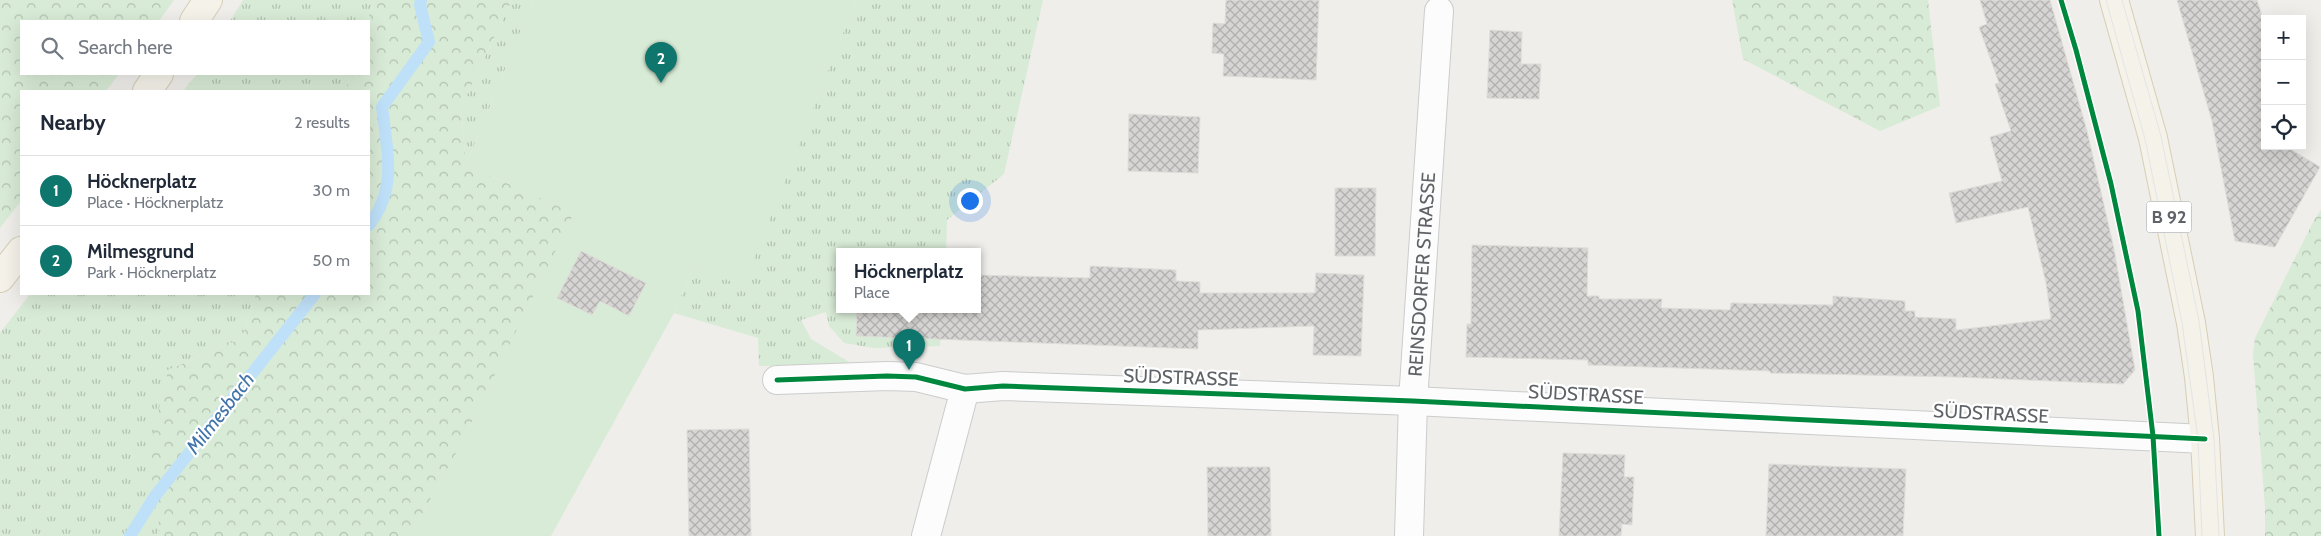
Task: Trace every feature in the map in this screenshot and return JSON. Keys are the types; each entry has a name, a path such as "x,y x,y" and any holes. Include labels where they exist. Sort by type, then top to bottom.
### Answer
{"main road":[{"path":"195,20 208,0"},
{"name":"B 92","path":"2114,0 2153,138 2191,323 2205,439 2210,536"},
{"path":"148,90 158,75"},
{"path":"0,278 20,252"}],"street":[{"name":"REINSDORFER STRASSE","path":"1409,536 1413,401 1439,11"},
{"name":"SÜDSTRASSE","path":"777,380 887,376 916,377 966,388 1013,387 1413,401 2205,439"},
{"path":"926,536 966,388"}],"green space":[{"path":"0,0 174,0 160,20 20,20 20,75 118,75 107,90 20,90 20,202 0,228"},
{"path":"243,0 375,0 367,20 231,20"},
{"path":"375,0 512,0 461,107 466,165 575,213 459,448 410,536 156,536 160,530 147,460 168,370 242,338 256,295 370,295 370,90 346,90 350,75 370,75 370,20 367,20"},
{"path":"512,0 533,0 466,165 461,107"},
{"path":"533,0 856,0 743,287 694,265 674,313 551,536 410,536 459,448 574,213 466,165"},
{"path":"856,0 1043,0 1004,174 947,220 946,248 836,248 836,313 942,313 940,346 874,348 844,343 829,326 826,312 801,320 811,339 854,365 759,366 758,338 674,313 694,265 743,286"},
{"path":"1732,0 1928,0 1940,106 1880,131 1743,59"},
{"path":"196,75 350,75 346,90 184,90"},
{"path":"2321,210 2321,536 2265,536 2265,507 2253,355 2255,338 2314,220"},
{"path":"29,295 256,295 242,338 168,370 148,460 160,530 156,536 0,536 0,333"}],"building":[{"path":"1226,0 1319,0 1316,80 1223,76 1224,54 1212,53 1213,23 1225,24"},
{"path":"1980,0 2050,0 2087,131 2114,249 2135,370 2123,384 1955,377 1770,373 1770,371 1588,365 1588,360 1466,357 1467,324 1471,324 1472,245 1588,248 1587,296 1599,296 1599,299 1662,299 1661,308 1730,310 1731,303 1833,305 1833,296 1905,301 1905,311 1915,311 1915,317 1956,319 1956,330 2051,319 2046,283 2028,207 1956,223 1949,193 2002,181 1990,137 2011,131 1995,84 1999,83 1979,27 1987,24"},
{"path":"2177,0 2257,0 2262,15 2261,150 2292,150 2320,167 2275,247 2235,241 2212,121"},
{"path":"1490,30 1522,32 1521,64 1541,64 1539,99 1487,98"},
{"path":"1129,114 1200,117 1198,173 1128,171"},
{"path":"1335,188 1376,188 1375,256 1335,256"},
{"path":"581,251 646,283 629,316 600,301 592,315 557,298"},
{"path":"1090,266 1176,270 1176,281 1200,282 1200,293 1315,293 1316,273 1364,275 1361,356 1313,355 1314,326 1198,330 1198,349 856,336 857,313 981,313 981,275 1090,278"},
{"path":"749,429 751,536 689,536 687,430"},
{"path":"1563,453 1625,455 1624,477 1634,477 1632,525 1622,524 1621,536 1559,536"},
{"path":"1769,464 1906,469 1903,536 1766,536"},
{"path":"1207,467 1270,467 1271,536 1208,536"}],"waterway":[{"name":"Milmesbach","path":"370,223 384,197 387,183 388,153 382,107 429,42 420,5 421,0"},
{"name":"Milmesbach","path":"130,536 155,496 314,295"}],"tram line":[{"path":"2106,0 2145,139 2182,323 2198,439 2202,536"},
{"path":"2122,0 2161,136 2199,321 2214,439 2219,536"}],"cycle path":[{"path":"2061,0 2111,184 2138,311 2153,436 2159,536"},
{"path":"777,380 887,376 916,377 965,389 1003,386 1413,401 2205,439"}],"place":[{"name":"Milmesgrund","path":"661,83"},
{"name":"Höcknerplatz","path":"909,370"}]}
